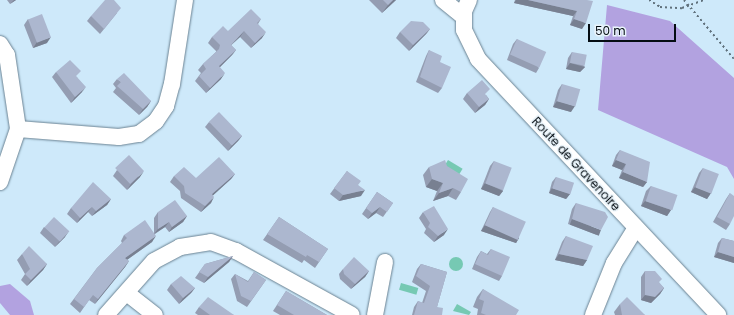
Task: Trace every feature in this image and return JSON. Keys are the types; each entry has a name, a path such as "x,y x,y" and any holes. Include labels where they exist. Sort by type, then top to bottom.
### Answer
{"street":[{"path":"18,128 119,137 139,134 156,122 166,106 172,84 185,0"},
{"path":"443,0 464,17"},
{"name":"Route de Gravenoire","path":"469,0 464,17 466,36 478,59 635,229 718,315"},
{"path":"0,44 7,55 18,128 3,160 0,182"},
{"path":"593,315 614,263 635,229"},
{"path":"106,315 128,294 154,261 180,247 211,242 236,250 352,315"},
{"path":"375,315 385,262"},
{"path":"128,294 154,315"}],"path":[{"path":"649,0 660,7 689,6 704,0"},
{"path":"684,0 734,59"}],"shaded area":[{"path":"607,5 670,21 734,78 734,179 727,167 598,110"},
{"path":"448,160 463,169 458,176 443,168"},
{"path":"456,257 461,259 463,264 461,269 456,271 451,269 449,264 451,259"},
{"path":"401,283 418,288 416,295 399,290"},
{"path":"10,284 30,301 34,315 10,315 0,303 0,286"},
{"path":"457,304 471,312 469,315 453,311"}],"building":[{"path":"105,0 114,0 121,8 104,29 91,16"},
{"path":"383,0 393,0 388,5"},
{"path":"528,0 593,1 586,23 574,19 577,11"},
{"path":"251,9 261,19 257,23 266,32 255,43 244,31 231,45 236,50 219,66 225,73 210,88 199,76 206,69 203,64 219,49 220,45 212,37 223,26 228,31"},
{"path":"42,14 51,37 37,43 28,19"},
{"path":"411,21 423,22 430,29 413,45 400,32"},
{"path":"517,39 546,52 539,68 510,55"},
{"path":"429,50 442,56 440,62 451,67 442,88 420,77"},
{"path":"572,52 587,55 585,66 570,63"},
{"path":"70,60 81,71 76,76 86,87 75,97 56,72"},
{"path":"124,73 151,101 143,109 117,86 121,82 117,79"},
{"path":"482,80 490,89 485,94 489,99 479,107 467,93"},
{"path":"562,84 580,89 575,107 557,101"},
{"path":"219,112 242,136 232,145 209,122"},
{"path":"620,150 650,162 647,182 623,172 626,164 616,160"},
{"path":"129,155 144,171 130,184 115,168"},
{"path":"219,157 235,174 212,194 214,197 205,206 185,193 184,186 174,176 184,167 196,178"},
{"path":"445,160 447,166 468,179 461,192 453,188 439,193 443,183 432,179 429,167"},
{"path":"494,161 512,168 503,190 485,183"},
{"path":"703,168 719,174 711,194 695,188"},
{"path":"347,171 361,181 358,185 365,190 343,195 334,188"},
{"path":"556,177 574,183 570,194 552,188"},
{"path":"93,182 111,199 96,211 92,207 80,218 71,208"},
{"path":"651,186 677,195 672,210 646,201"},
{"path":"377,192 393,203 387,212 380,207 372,213 366,208"},
{"path":"730,193 734,196 734,216 730,224 717,217"},
{"path":"175,200 187,216 172,227 169,222 158,229 158,212"},
{"path":"576,203 605,212 608,217 601,230 572,219"},
{"path":"434,206 448,229 438,236 428,227 430,223 423,212"},
{"path":"493,207 526,222 518,240 485,225"},
{"path":"54,217 69,231 60,242 44,227"},
{"path":"279,217 328,249 319,262 307,255 306,257 267,234"},
{"path":"145,220 156,236 125,258 129,261 98,299 93,295 84,307 74,299 97,268 127,238 124,235"},
{"path":"566,236 593,246 587,260 559,254"},
{"path":"722,238 734,241 734,257 718,252"},
{"path":"29,246 47,264 31,280 25,274 30,269 22,254"},
{"path":"491,249 510,257 502,276 475,264 481,251 488,255"},
{"path":"233,256 208,277 199,272 205,264"},
{"path":"354,257 369,271 355,284 344,274 343,269"},
{"path":"421,264 447,272 437,307 443,308 442,315 414,315 418,301 424,303 430,286 416,276"},
{"path":"645,271 655,271 662,279 659,282 664,288 655,297 645,295"},
{"path":"254,272 266,280 251,301 241,296 235,274 248,282"},
{"path":"181,276 195,288 183,298 171,284"},
{"path":"483,289 519,310 516,315 486,315 481,313 484,301 479,299"},
{"path":"286,291 327,315 294,315 277,305"},
{"path":"208,297 234,315 210,315 199,307"},
{"path":"627,297 645,315 622,315 620,304"}]}
